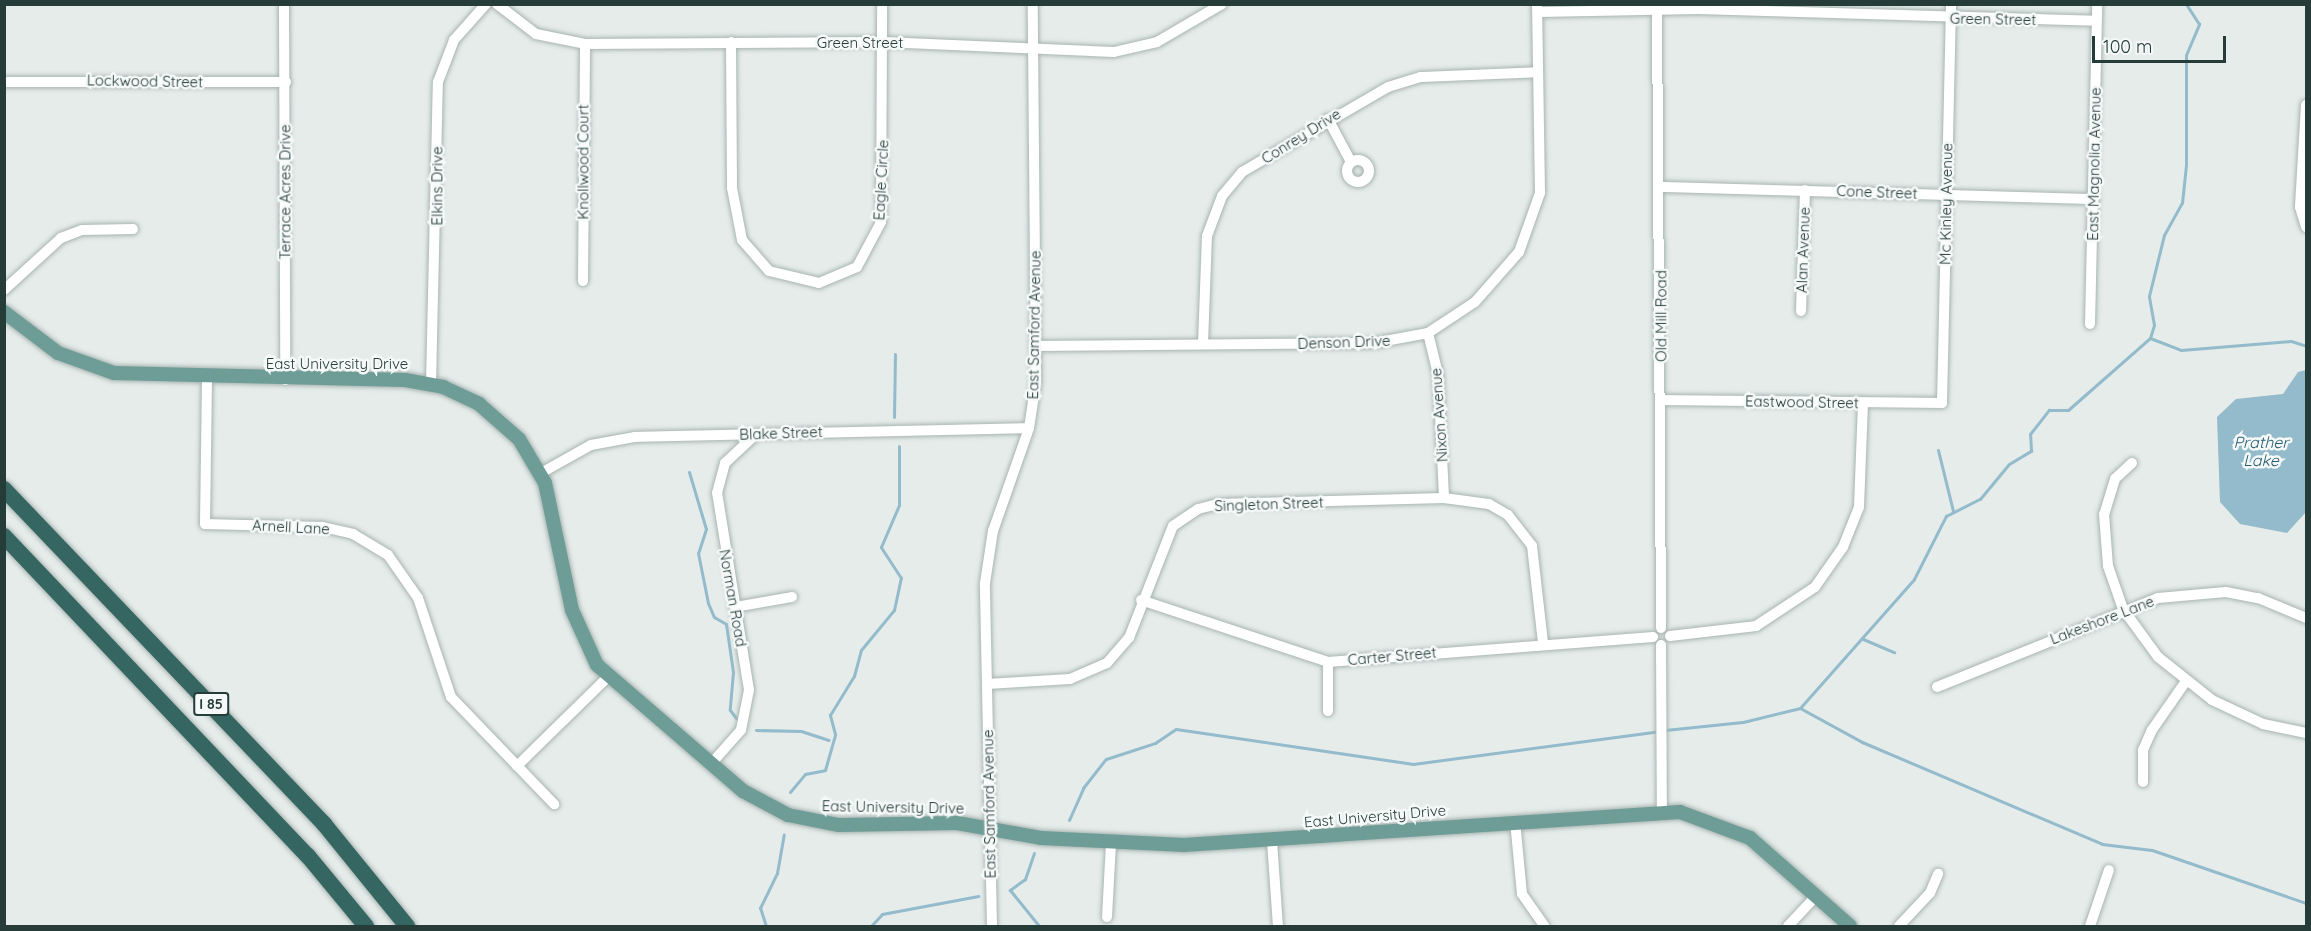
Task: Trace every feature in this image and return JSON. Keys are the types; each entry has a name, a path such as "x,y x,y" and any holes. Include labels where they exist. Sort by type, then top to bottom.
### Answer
{"highway":[{"name":"I 85","path":"4,489 324,824 407,927"},
{"name":"I 85","path":"4,536 308,856 366,927"}],"main road":[{"name":"East University Drive","path":"4,312 44,344 92,367 128,376 207,380 431,384 490,411 519,439 541,473 552,504 578,630 608,678 711,764 765,804 813,822 988,827 1041,838 1111,843 1272,841 1662,811 1701,816 1750,838 1817,895 1850,927"}],"street":[{"name":"Terrace Acres Drive","path":"284,4 285,380"},
{"name":"Elkins Drive","path":"431,384 438,82 454,40 486,4"},
{"name":"Green Street","path":"497,4 536,34 585,44 883,42 1034,52 1136,49 1222,4"},
{"name":"Eagle Circle","path":"731,42 732,188 742,240 769,271 819,283 856,267 870,251 881,222 882,4"},
{"name":"East Samford Avenue","path":"992,927 988,827 989,552 1029,428 1036,346 1033,4"},
{"name":"Mc Kinley Avenue","path":"1942,403 1951,4"},
{"name":"East Magnolia Avenue","path":"2091,324 2097,4"},
{"name":"Green Street","path":"1537,8 1657,7 1950,19 2096,21"},
{"name":"Old Mill Road","path":"1657,7 1661,187 1661,628"},
{"name":"Denson Drive","path":"1036,346 1374,343 1428,333 1485,294 1528,233 1540,194 1537,8"},
{"name":"Knollwood Court","path":"583,281 585,44"},
{"name":"Conrey Drive","path":"1203,344 1207,236 1222,196 1242,172 1379,91 1421,77 1538,72"},
{"name":"Lockwood Street","path":"4,82 286,82"},
{"path":"2307,105 2300,207 2307,227"},
{"path":"1329,119 1351,162"},
{"name":"Cone Street","path":"1661,187 2094,199"},
{"name":"Alan Avenue","path":"1801,311 1805,190"},
{"path":"4,290 61,238 82,230 133,228"},
{"name":"Nixon Avenue","path":"1428,333 1439,384 1444,498"},
{"name":"Arnell Lane","path":"207,380 205,524 323,527 353,534 388,555 418,598 451,698 554,804"},
{"name":"Eastwood Street","path":"1661,400 1942,403"},
{"path":"1657,641 1670,636 1756,626 1815,587 1843,547 1859,507 1863,403"},
{"name":"Blake Street","path":"541,473 591,445 613,439 1029,428"},
{"name":"Norman Road","path":"711,764 741,730 748,711 717,493 725,463 755,435"},
{"path":"2132,464 2115,478 2104,514 2108,566 2123,609 2149,646 2186,681 2230,711 2307,734"},
{"name":"Singleton Street","path":"987,684 1059,681 1098,669 1129,638 1141,600 1173,526 1198,509 1444,498 1489,504 1522,529 1535,556 1543,643"},
{"name":"Lakeshore Lane","path":"1937,687 2123,609 2181,594 2226,592 2258,598 2307,618"},
{"path":"735,607 792,597"},
{"name":"Carter Street","path":"1141,600 1329,662 1543,643 1657,641"},
{"path":"1662,811 1657,641 1661,628 1670,636"},
{"path":"1328,711 1329,662"},
{"path":"517,766 608,678"},
{"path":"2143,782 2143,750 2152,730 2186,681"},
{"path":"1515,821 1522,894 1544,927"},
{"path":"1272,841 1278,927"},
{"path":"1107,918 1111,843"},
{"path":"2090,927 2109,870"},
{"path":"1899,927 1930,893 1938,874"},
{"path":"1788,927 1817,895"}],"water":[{"name":"Prather Lake","path":"2306,370 2306,512 2287,533 2240,524 2220,502 2217,417 2236,399 2283,394 2298,372"}],"waterway":[{"path":"1800,708 1914,579 1946,516 1980,499 2009,464 2031,451 2030,434 2049,410 2068,410 2150,338 2154,325 2149,296 2164,235 2182,203 2186,164 2186,55 2199,24 2186,4"},
{"path":"2150,338 2181,350 2291,341 2306,346"},
{"path":"894,417 895,354"},
{"path":"790,792 805,774 825,770 835,734 830,715 854,676 861,650 894,610 901,578 881,547 899,505 899,446"},
{"path":"1938,450 1953,511"},
{"path":"689,472 706,529 698,553 708,603 714,617 726,624 733,672 730,710 736,718"},
{"path":"1863,639 1894,652"},
{"path":"1665,730 1743,722 1800,708 1862,742 2102,844 2152,850 2306,903"},
{"path":"1069,820 1083,788 1106,759 1155,743 1176,729 1413,764 1659,731"},
{"path":"756,730 801,731 829,740"},
{"path":"766,926 760,908 777,873 784,835"},
{"path":"1034,853 1025,879 1010,890 1039,926"},
{"path":"871,926 882,914 978,896"}]}
